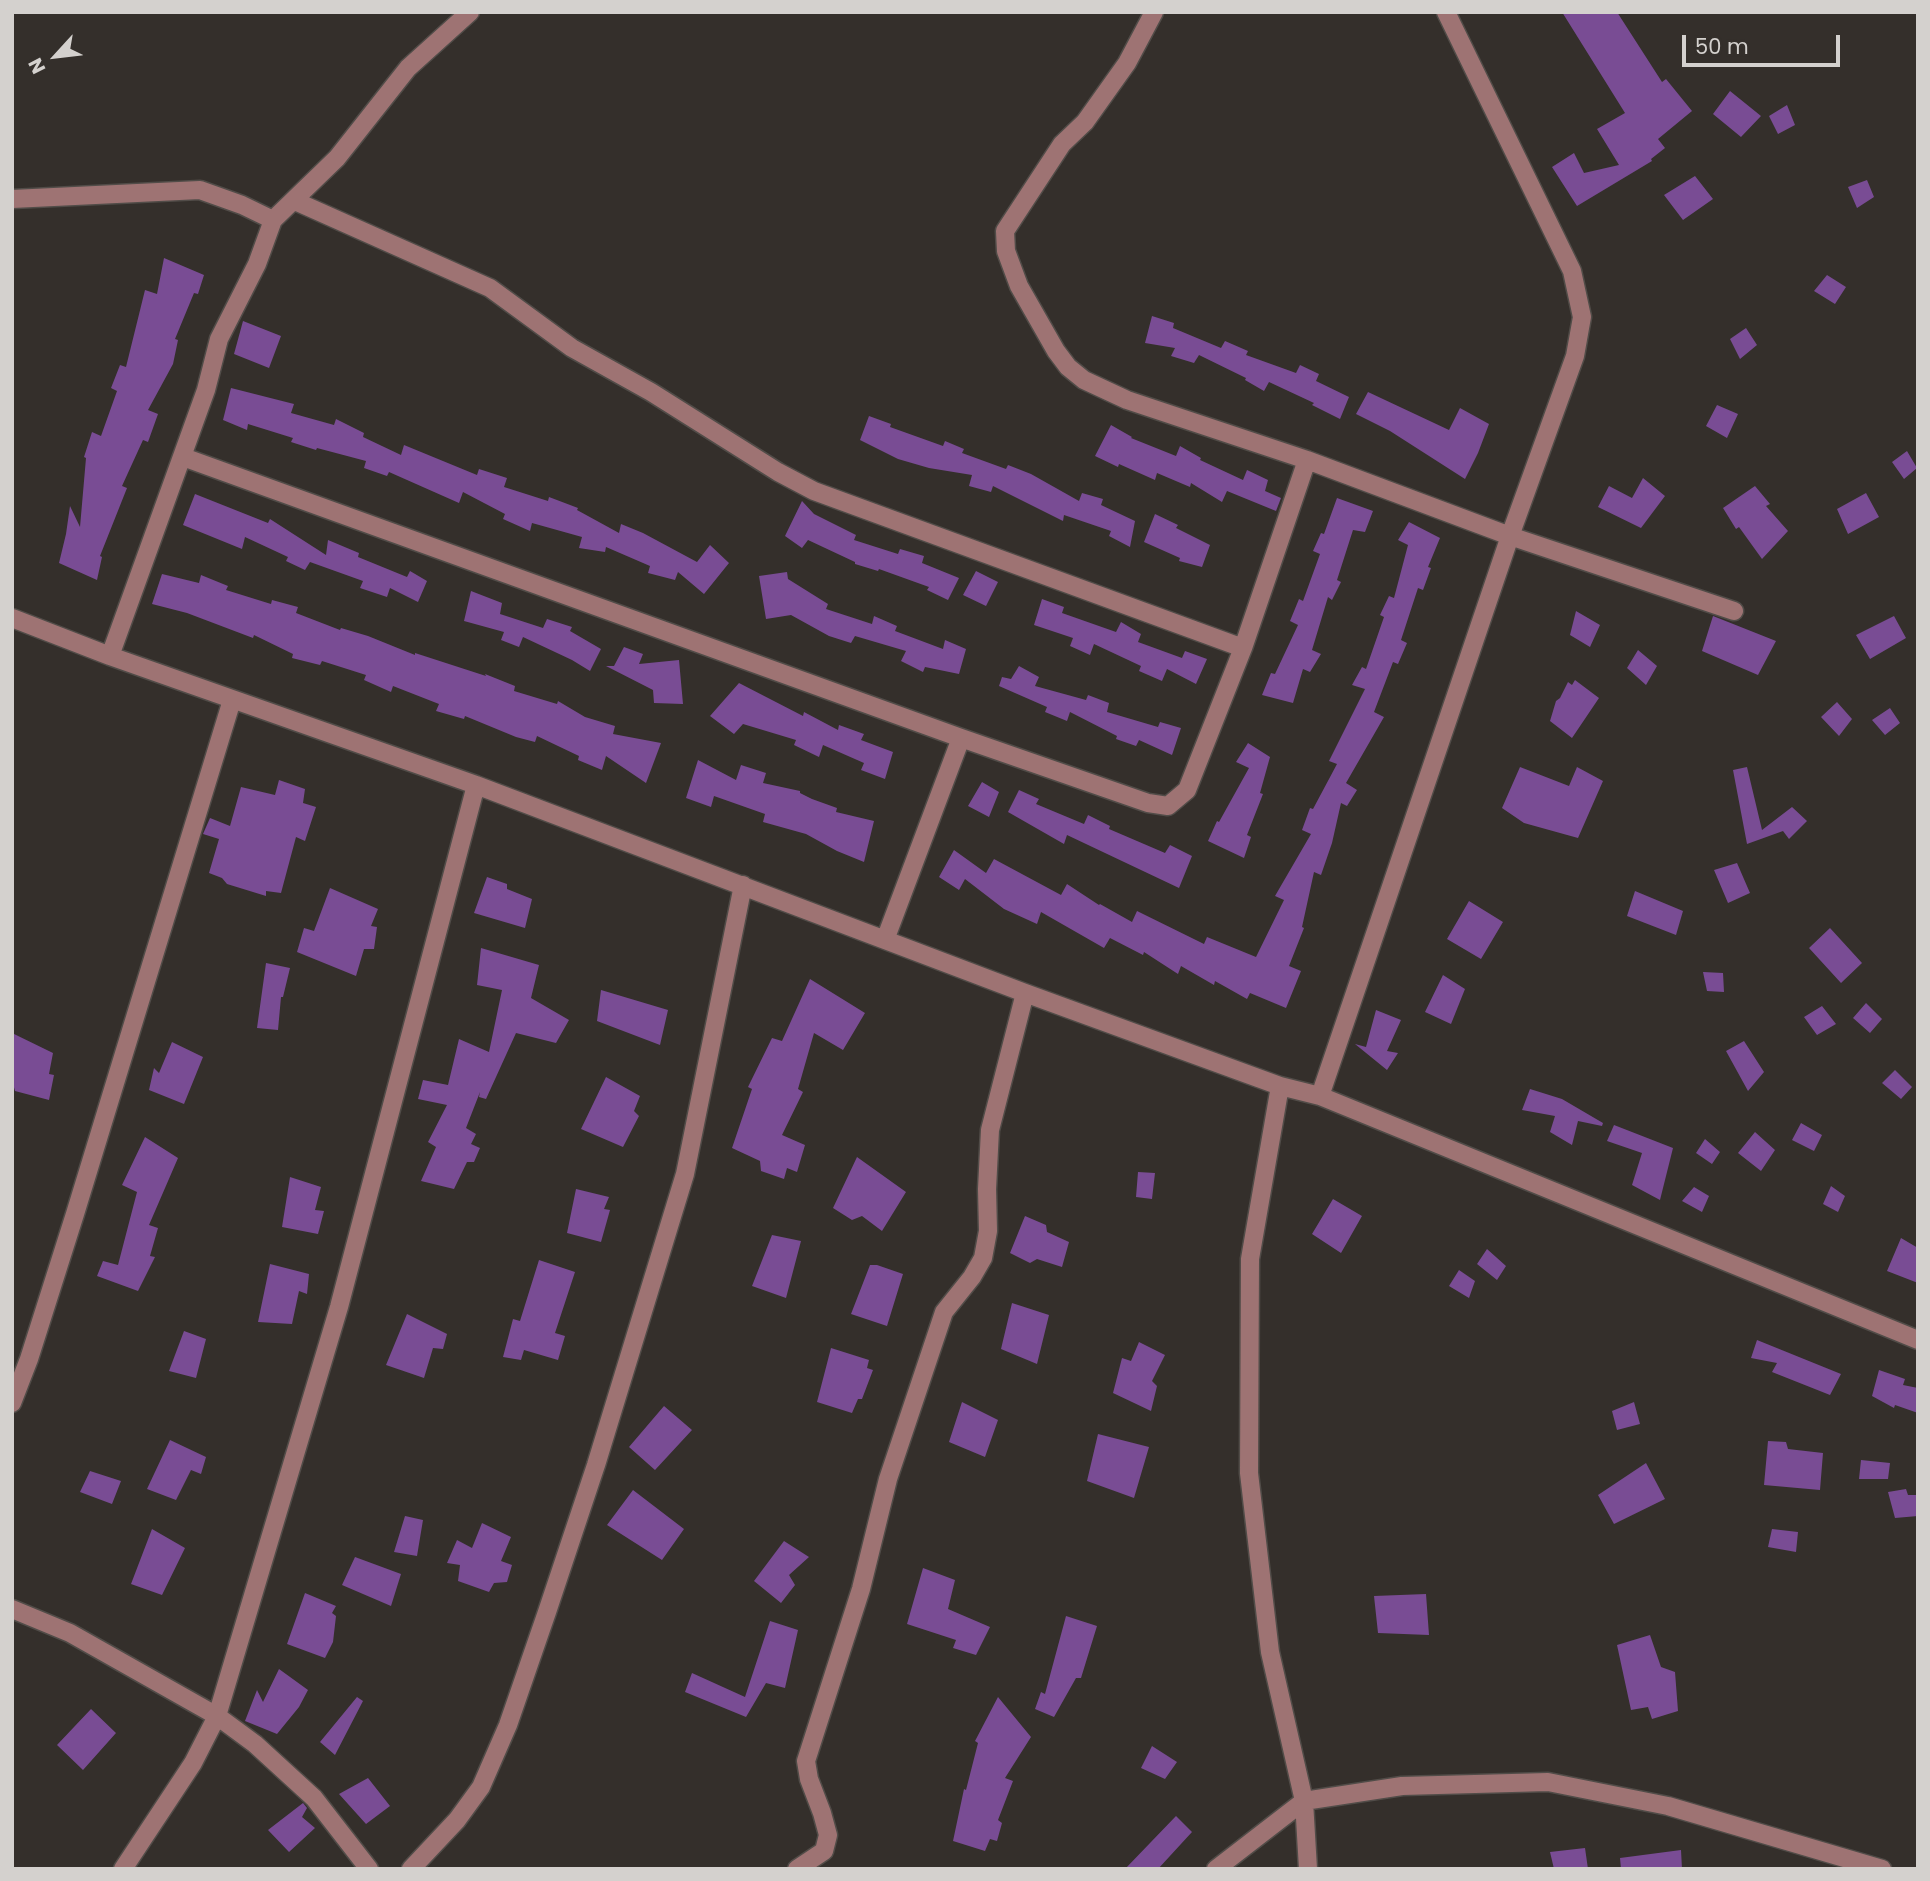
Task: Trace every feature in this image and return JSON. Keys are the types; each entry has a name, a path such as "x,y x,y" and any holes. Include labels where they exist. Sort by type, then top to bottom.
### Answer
{"street":[{"path":"110,656 183,457 206,390 219,339 257,264 273,220 337,158 408,68 470,12"},
{"path":"1154,12 1126,63 1085,122 1062,144 1005,231 1006,251 1019,286 1068,367 1084,380 1127,400 1307,460 1510,536 1734,611"},
{"path":"1320,1097 1510,536 1575,356 1583,317 1572,271 1446,12"},
{"path":"12,199 200,190 273,220"},
{"path":"295,201 489,288 572,348 651,392 778,472 814,491 1243,648"},
{"path":"183,457 961,738 1148,803 1167,806 1187,790 1243,648 1307,460"},
{"path":"12,618 110,656 475,785 1025,993 1280,1086 1320,1097 1918,1340"},
{"path":"12,1403 29,1359 75,1214 232,700"},
{"path":"885,940 961,738"},
{"path":"125,1868 193,1763 217,1716 339,1307 475,785"},
{"path":"411,1869 457,1820 481,1787 508,1725 551,1600 596,1465 685,1174 743,885"},
{"path":"797,1869 824,1850 828,1835 809,1779 806,1760 861,1589 888,1479 944,1312 972,1277 983,1258 988,1231 990,1130 1025,993"},
{"path":"1280,1086 1250,1259 1249,1473 1270,1653 1304,1801 1308,1869"},
{"path":"12,1609 70,1633 217,1716 255,1744 314,1798 369,1869"},
{"path":"1216,1869 1304,1801 1402,1786 1548,1782 1668,1806 1882,1869"}],"building":[{"path":"1562,12 1617,12 1662,82 1666,79 1692,111 1658,139 1665,148 1651,159 1652,161 1577,206 1552,167 1574,153 1584,173 1619,165 1597,129 1625,113"},
{"path":"1730,91 1761,116 1741,137 1713,114"},
{"path":"1787,105 1795,125 1778,134 1769,116"},
{"path":"1695,176 1713,199 1683,220 1664,195"},
{"path":"1867,180 1874,197 1857,208 1848,187"},
{"path":"164,258 204,275 198,294 194,293 175,339 178,340 173,364 148,410 158,414 148,442 143,440 122,486 127,488 100,556 102,557 97,580 59,563 70,506 80,527 84,457 92,432 101,436 117,391 111,388 120,365 126,367 145,290 157,294"},
{"path":"1827,275 1846,287 1835,304 1814,291"},
{"path":"1152,316 1174,323 1173,328 1221,348 1225,341 1248,351 1246,355 1296,373 1300,365 1319,374 1316,381 1349,397 1340,419 1312,405 1314,403 1269,382 1264,391 1245,380 1246,378 1199,355 1194,363 1171,356 1175,348 1145,343"},
{"path":"243,321 281,336 269,368 234,354"},
{"path":"1746,328 1757,345 1740,359 1730,339"},
{"path":"231,388 294,404 291,413 334,425 336,419 364,433 363,437 401,455 404,445 477,475 479,469 507,478 504,487 548,501 549,497 578,508 577,510 619,533 621,524 697,562 710,545 729,563 704,594 678,572 675,580 648,573 650,566 606,547 605,552 579,548 582,537 532,523 530,531 503,519 505,514 463,492 459,503 389,472 387,476 364,468 366,461 317,448 316,450 291,442 293,438 248,424 247,430 223,420"},
{"path":"1368,392 1449,430 1460,408 1489,424 1465,479 1390,431 1356,414"},
{"path":"1717,405 1738,414 1727,438 1706,426"},
{"path":"869,416 891,424 890,427 943,446 945,441 964,449 962,453 1006,469 1008,465 1031,474 1079,501 1082,493 1103,499 1101,505 1135,521 1130,547 1109,536 1111,531 1064,515 1063,521 993,486 991,492 969,486 972,475 929,468 898,459 860,440"},
{"path":"1111,425 1131,438 1176,456 1180,446 1201,458 1200,460 1243,480 1247,470 1268,480 1265,491 1281,498 1276,511 1227,491 1222,502 1191,483 1190,487 1157,473 1155,480 1095,456"},
{"path":"1907,451 1917,468 1904,479 1892,462"},
{"path":"1643,478 1665,496 1641,528 1598,507 1609,486 1632,498"},
{"path":"1755,486 1770,504 1766,506 1788,531 1762,559 1739,527 1736,529 1723,508"},
{"path":"1866,493 1879,517 1848,534 1837,509"},
{"path":"195,494 268,523 270,519 326,555 328,540 359,553 358,557 407,577 410,571 427,581 418,602 390,588 387,597 360,588 363,581 310,562 305,570 286,561 288,557 245,537 242,549 183,525"},
{"path":"1337,498 1373,511 1365,532 1353,530 1337,580 1341,582 1332,600 1328,597 1312,650 1321,654 1310,672 1303,669 1293,703 1262,695 1298,625 1290,621 1299,599 1303,601 1320,554 1313,551 1321,533 1324,534"},
{"path":"802,501 814,514 856,535 854,540 898,554 900,549 924,556 922,563 959,578 948,600 927,590 929,587 879,569 878,571 855,564 808,540 802,548 785,536"},
{"path":"1155,514 1210,545 1202,567 1179,561 1180,558 1144,542"},
{"path":"1409,522 1440,538 1428,567 1431,568 1423,590 1418,588 1401,640 1407,643 1398,664 1393,662 1374,712 1384,717 1346,783 1357,790 1347,806 1341,803 1321,875 1314,872 1302,927 1304,928 1289,966 1301,971 1286,1008 1250,993 1247,999 1215,981 1214,985 1181,966 1178,974 1144,952 1143,955 1110,938 1104,948 1041,912 1037,924 1004,909 965,879 959,890 939,877 954,850 986,873 994,859 1061,895 1067,884 1132,922 1137,911 1204,944 1207,937 1256,957 1284,900 1275,896 1311,834 1302,830 1310,808 1313,809 1337,764 1329,761 1365,689 1352,685 1362,667 1366,669 1384,617 1380,615 1389,596 1394,598 1408,545 1398,540"},
{"path":"976,571 998,582 986,606 963,595"},
{"path":"787,572 788,579 828,604 826,609 872,624 874,616 897,626 895,631 943,649 945,640 966,649 959,674 925,667 923,672 901,661 906,651 855,636 851,643 829,636 791,615 766,619 759,576"},
{"path":"162,574 199,583 201,575 228,586 226,590 271,604 272,600 298,607 296,613 340,630 341,628 368,636 415,655 486,676 485,674 515,686 514,691 557,704 558,701 585,717 615,726 613,734 661,743 646,783 606,756 602,770 578,760 579,756 537,736 535,742 465,716 464,719 436,711 439,704 393,686 391,692 364,680 366,675 322,661 320,665 292,658 293,654 254,635 253,638 187,613 152,604"},
{"path":"471,591 502,603 500,614 543,628 547,619 572,627 570,631 601,649 590,671 523,637 519,647 501,640 504,632 464,621"},
{"path":"1042,599 1064,607 1062,613 1116,632 1121,622 1141,634 1138,642 1182,658 1185,651 1207,659 1196,684 1167,669 1162,681 1139,671 1141,666 1094,644 1090,655 1070,646 1073,638 1034,625"},
{"path":"1576,611 1600,625 1590,647 1570,635"},
{"path":"1713,616 1776,641 1758,675 1702,651"},
{"path":"1894,616 1906,638 1870,659 1856,635"},
{"path":"624,647 643,654 639,664 679,660 683,704 654,703 653,690 606,666 614,666"},
{"path":"1638,650 1657,666 1646,685 1627,668"},
{"path":"1019,666 1039,677 1035,686 1086,700 1088,695 1109,703 1107,712 1158,727 1160,722 1181,728 1172,755 1139,740 1136,746 1116,739 1117,736 1070,712 1067,721 1045,712 1047,707 999,686 1002,677 1011,679"},
{"path":"1575,680 1599,698 1572,738 1550,721 1556,701 1568,682 1572,685"},
{"path":"739,683 803,716 804,712 838,730 839,725 864,734 861,740 893,752 885,779 861,770 864,763 823,745 819,757 794,745 796,740 743,724 734,734 710,716"},
{"path":"1837,702 1852,719 1839,736 1821,717"},
{"path":"1890,708 1900,723 1885,735 1872,720"},
{"path":"1248,743 1270,757 1260,793 1263,794 1247,835 1251,837 1244,858 1208,841 1249,768 1236,762"},
{"path":"698,760 736,780 741,765 766,773 763,783 800,791 812,799 837,808 836,812 874,821 864,862 806,834 763,822 765,814 714,796 711,807 686,798"},
{"path":"1520,767 1569,786 1577,767 1603,781 1578,838 1524,823 1502,808"},
{"path":"1747,767 1762,830 1792,807 1807,821 1789,839 1783,831 1747,844 1733,770"},
{"path":"279,780 305,789 303,803 316,807 305,841 296,837 281,893 266,891 266,896 227,884 222,878 209,873 219,839 203,834 210,818 230,826 241,787 275,795"},
{"path":"982,782 999,792 989,817 968,806"},
{"path":"1019,790 1039,799 1036,804 1084,824 1088,815 1110,826 1109,829 1165,853 1170,845 1192,856 1179,888 1067,835 1064,844 1008,812"},
{"path":"1737,863 1750,893 1728,903 1714,870"},
{"path":"487,877 507,884 507,889 532,899 525,928 474,913"},
{"path":"330,888 378,909 371,926 377,927 374,949 364,949 356,976 297,952 304,928 314,931"},
{"path":"1635,891 1683,911 1676,935 1627,916"},
{"path":"1469,901 1503,922 1481,959 1447,939"},
{"path":"1830,928 1862,963 1841,983 1809,948"},
{"path":"481,948 539,965 531,998 569,1020 556,1043 516,1033 486,1099 479,1097 480,1092 466,1128 476,1134 471,1144 480,1148 474,1162 467,1162 454,1189 421,1181 436,1147 428,1142 447,1105 418,1099 423,1080 448,1085 459,1039 489,1052 502,990 477,985"},
{"path":"266,963 290,968 281,997 278,1030 257,1028"},
{"path":"1703,972 1723,973 1724,992 1707,991"},
{"path":"1443,975 1465,989 1451,1024 1425,1012"},
{"path":"810,979 865,1013 843,1050 814,1033 798,1089 803,1092 782,1135 805,1145 797,1172 787,1168 784,1179 761,1171 760,1161 732,1148 752,1089 748,1087 772,1038 782,1041"},
{"path":"601,990 668,1010 660,1045 597,1021"},
{"path":"1866,1003 1882,1019 1870,1033 1853,1018"},
{"path":"1822,1006 1836,1024 1817,1035 1804,1017"},
{"path":"1376,1010 1401,1020 1387,1051 1398,1053 1387,1070 1355,1044 1366,1047"},
{"path":"12,1033 53,1053 49,1074 54,1075 49,1100 15,1091 12,1080"},
{"path":"1744,1041 1764,1072 1748,1091 1726,1051"},
{"path":"172,1042 203,1057 184,1104 149,1090 154,1068 159,1073"},
{"path":"1895,1070 1912,1087 1901,1099 1882,1083"},
{"path":"606,1077 640,1096 634,1111 639,1116 623,1147 581,1129"},
{"path":"1530,1089 1562,1099 1603,1123 1602,1126 1578,1121 1572,1145 1550,1132 1555,1116 1522,1110"},
{"path":"1801,1123 1822,1135 1814,1151 1792,1140"},
{"path":"1614,1125 1673,1148 1660,1200 1632,1185 1642,1153 1607,1141"},
{"path":"1755,1132 1775,1150 1761,1171 1738,1153"},
{"path":"145,1137 178,1158 149,1225 158,1228 150,1256 155,1257 138,1291 97,1276 103,1261 118,1265 137,1192 122,1185"},
{"path":"1705,1139 1720,1152 1712,1164 1696,1153"},
{"path":"857,1157 906,1192 882,1231 862,1216 852,1220 833,1208"},
{"path":"1138,1172 1155,1173 1152,1199 1136,1197"},
{"path":"290,1177 321,1187 315,1210 324,1211 318,1234 282,1227"},
{"path":"1831,1186 1845,1196 1838,1212 1823,1204"},
{"path":"1694,1187 1709,1196 1702,1212 1682,1201"},
{"path":"576,1189 609,1197 604,1209 610,1210 601,1242 567,1233"},
{"path":"1333,1199 1362,1216 1341,1253 1312,1234"},
{"path":"1025,1216 1046,1225 1047,1232 1069,1242 1062,1267 1037,1259 1030,1263 1010,1253"},
{"path":"772,1235 801,1241 786,1298 752,1286"},
{"path":"1901,1238 1918,1248 1918,1283 1887,1271"},
{"path":"1487,1249 1506,1266 1497,1280 1477,1264"},
{"path":"539,1260 575,1272 555,1333 565,1336 558,1360 524,1350 521,1360 503,1357 513,1319 520,1321"},
{"path":"270,1264 309,1274 307,1294 299,1291 292,1324 258,1322"},
{"path":"870,1265 903,1274 887,1326 851,1314"},
{"path":"1459,1270 1475,1281 1469,1298 1449,1286"},
{"path":"1012,1303 1049,1315 1037,1364 1001,1349"},
{"path":"407,1314 447,1334 443,1349 433,1348 424,1378 386,1365"},
{"path":"184,1331 206,1339 196,1378 169,1371"},
{"path":"1757,1340 1841,1374 1830,1395 1772,1372 1777,1363 1751,1358"},
{"path":"1139,1342 1165,1355 1152,1381 1157,1386 1151,1411 1113,1393 1122,1358 1131,1361"},
{"path":"831,1348 869,1360 867,1368 873,1370 862,1399 858,1399 852,1413 817,1402"},
{"path":"1879,1370 1905,1379 1903,1385 1918,1388 1918,1413 1895,1405 1894,1408 1872,1396"},
{"path":"962,1402 998,1420 985,1457 949,1442"},
{"path":"1634,1402 1640,1424 1617,1430 1612,1411"},
{"path":"664,1406 692,1430 655,1470 629,1447"},
{"path":"1098,1434 1149,1447 1134,1498 1087,1481"},
{"path":"170,1440 206,1457 201,1474 191,1470 176,1500 147,1489"},
{"path":"1768,1441 1786,1442 1788,1449 1823,1453 1820,1490 1764,1485"},
{"path":"1861,1460 1890,1463 1888,1479 1859,1479"},
{"path":"1646,1463 1665,1499 1614,1524 1598,1495"},
{"path":"90,1471 121,1481 112,1504 80,1492"},
{"path":"1906,1489 1908,1495 1918,1495 1918,1516 1895,1518 1888,1492"},
{"path":"633,1490 684,1529 662,1560 607,1525"},
{"path":"405,1516 423,1520 417,1556 394,1552"},
{"path":"482,1523 511,1537 501,1561 512,1565 507,1582 494,1583 489,1592 458,1581 460,1565 447,1563 457,1540 472,1548"},
{"path":"152,1529 185,1548 162,1595 131,1584"},
{"path":"1772,1529 1798,1532 1796,1552 1768,1547"},
{"path":"784,1541 809,1557 789,1575 795,1585 781,1603 754,1581"},
{"path":"355,1557 401,1574 391,1606 342,1585"},
{"path":"923,1568 955,1580 948,1609 990,1627 976,1655 953,1648 956,1640 907,1624"},
{"path":"305,1593 336,1606 332,1613 336,1616 333,1642 325,1658 287,1644"},
{"path":"1426,1594 1429,1635 1378,1633 1374,1596"},
{"path":"1066,1616 1097,1626 1081,1678 1076,1678 1054,1717 1035,1709 1041,1692 1045,1694"},
{"path":"770,1621 798,1630 785,1688 766,1683 746,1717 685,1692 692,1673 745,1697"},
{"path":"1650,1635 1661,1667 1675,1672 1678,1711 1652,1719 1648,1707 1631,1710 1617,1645"},
{"path":"279,1669 308,1690 299,1707 277,1734 245,1721 257,1690 263,1702"},
{"path":"357,1697 363,1701 335,1755 320,1742"},
{"path":"998,1697 1031,1737 1005,1778 1013,1781 998,1820 1002,1823 997,1841 990,1839 985,1851 953,1841 964,1789 966,1790 978,1743 975,1741"},
{"path":"91,1709 116,1733 83,1770 57,1745"},
{"path":"1152,1746 1177,1762 1165,1779 1141,1768"},
{"path":"368,1778 390,1806 366,1824 339,1794"},
{"path":"303,1803 307,1808 302,1817 315,1828 289,1852 268,1830"},
{"path":"1176,1816 1192,1832 1158,1869 1125,1869"},
{"path":"1585,1848 1588,1869 1554,1869 1550,1852"},
{"path":"1681,1850 1682,1869 1621,1869 1620,1858"}]}
